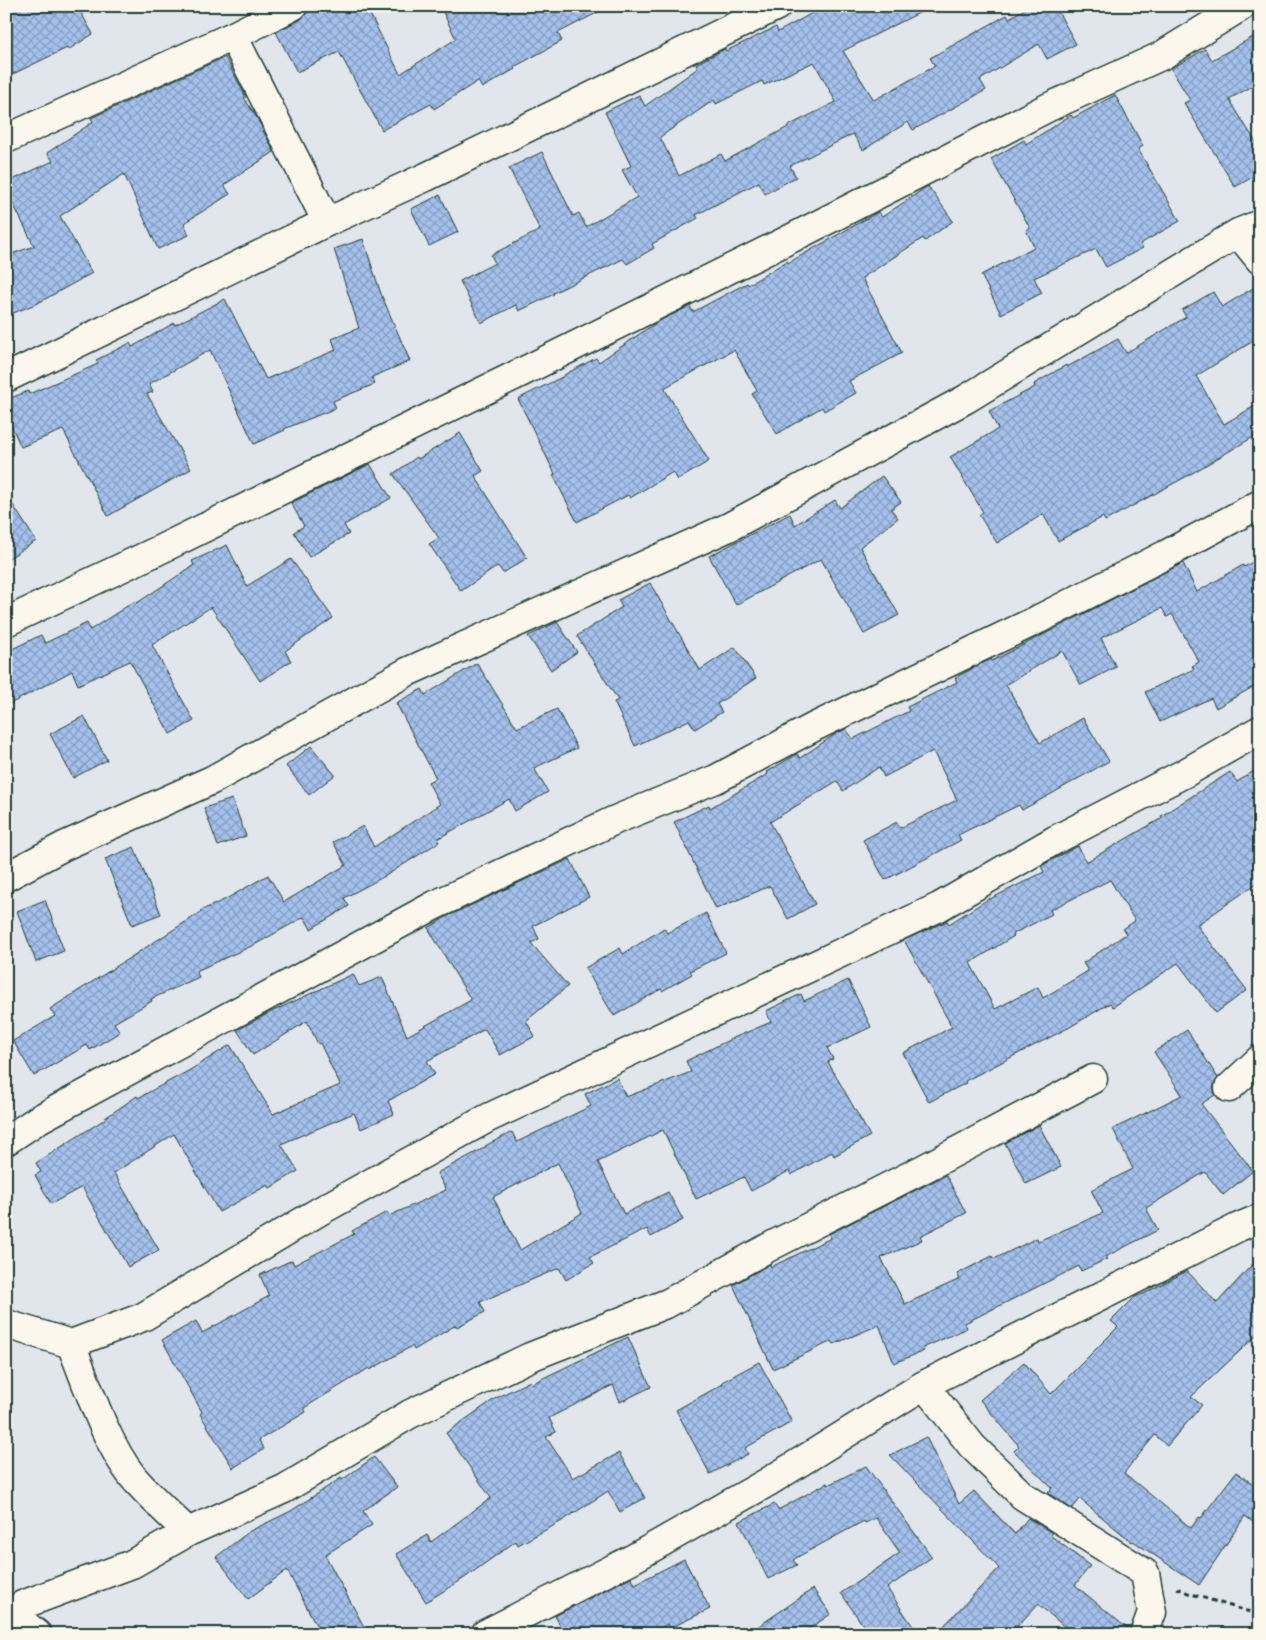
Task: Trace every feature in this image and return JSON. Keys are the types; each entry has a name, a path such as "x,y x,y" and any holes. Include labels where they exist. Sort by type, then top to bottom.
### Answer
{"street":[{"path":"6,138 233,36 293,6"},
{"path":"6,378 777,6"},
{"path":"6,622 157,551 518,374 792,238 1049,107 1161,56 1242,6"},
{"path":"233,36 327,222"},
{"path":"6,876 64,846 212,780 407,672 729,527 966,399 1249,228 1260,260"},
{"path":"6,1141 39,1119 435,905 615,820 716,778 814,727 1037,620 1260,504"},
{"path":"6,1324 71,1344 143,1317 320,1211 488,1118 939,907 1056,840 1185,773 1260,730"},
{"path":"1229,1088 1260,1060"},
{"path":"37,1634 18,1619 12,1607 22,1606 132,1564 188,1532 284,1489 418,1410 530,1357 668,1303 773,1245 925,1168 1093,1079"},
{"path":"485,1634 659,1544 768,1482 924,1385 1260,1218"},
{"path":"71,1344 109,1438 132,1476 188,1532"},
{"path":"924,1385 972,1446 1023,1496 1145,1572 1152,1612 1144,1634"}],"path":[{"path":"1145,1572 1188,1593 1260,1615"}],"building":[{"path":"6,6 77,6 93,34 68,50 67,48 13,74 6,61"},
{"path":"309,6 366,6 400,74 456,39 440,6 610,6 558,33 562,41 514,67 515,69 482,88 478,81 434,109 431,104 382,130 339,52 297,72 276,32 300,20 306,14"},
{"path":"825,6 933,6 843,51 874,100 935,66 930,58 1007,15 1009,18 1030,6 1055,6 1076,44 1047,59 1039,44 980,80 986,90 913,130 908,122 863,150 853,134 790,166 796,177 765,194 759,182 696,215 698,218 652,244 654,248 627,264 623,259 519,311 516,305 481,323 460,281 495,263 491,255 540,230 509,168 542,152 573,216 579,213 586,227 637,197 622,170 631,166 605,112 639,95 645,106 698,68 696,64 776,27 778,32","holes":["814,62 836,102 725,161 721,154 679,176 660,137 714,100 716,104 762,81 764,85"]},
{"path":"1260,33 1260,82 1229,99 1260,149 1260,173 1235,187 1184,103 1190,100 1171,69 1205,49 1212,60"},
{"path":"225,57 246,97 244,98 257,118 274,152 224,185 230,194 184,223 189,235 158,249 124,174 60,216 92,273 38,303 6,316 6,256 34,246 6,189 6,183 53,161 47,153 93,122 91,118"},
{"path":"1115,95 1143,146 1138,149 1180,221 1140,244 1143,248 1106,267 1096,249 1034,278 1042,293 1001,314 981,275 1034,247 1026,230 1030,228 991,159 1024,140 1026,144 1071,115 1073,118"},
{"path":"928,186 953,221 925,241 923,238 862,278 902,353 849,381 856,393 824,411 822,407 777,434 752,394 757,391 734,350 664,388 709,461 678,480 673,472 630,498 628,495 577,522 518,399 596,358 599,362 657,322 690,306 693,312 747,283 748,285 787,261 788,263 878,212 882,217"},
{"path":"440,195 458,232 429,246 411,209"},
{"path":"363,239 381,294 410,361 372,377 375,384 333,401 336,408 284,429 254,444 210,350 149,384 153,392 147,394 191,469 108,516 63,430 21,447 6,414 6,400 28,391 29,394 98,364 96,360 130,343 132,347 174,323 175,325 225,299 266,379 336,350 332,339 359,328 334,249"},
{"path":"1260,284 1260,337 1196,376 1224,424 1260,403 1260,433 1105,521 1103,517 1058,541 1043,514 997,543 979,515 983,512 950,457 998,429 989,411 1035,387 1034,384 1066,365 1067,367 1118,339 1126,353 1186,317 1182,310 1213,292 1222,307"},
{"path":"460,433 483,471 475,476 527,558 503,573 498,566 461,591 429,544 439,538 393,474 417,457 418,459"},
{"path":"370,464 391,498 344,525 349,534 309,557 294,532 304,526 291,503"},
{"path":"882,476 901,502 891,509 898,518 860,547 899,615 864,634 821,559 736,605 709,556 790,514 795,525 835,500 840,508"},
{"path":"6,494 36,541 6,560"},
{"path":"227,545 247,586 291,559 333,618 285,651 291,661 260,681 211,607 152,645 194,721 170,734 130,661 78,685 72,671 6,706 6,652 41,635 45,643 87,623 90,630 135,601 137,603 194,565 192,561"},
{"path":"1260,558 1260,683 1216,708 1211,698 1160,722 1145,692 1194,669 1192,666 1199,662 1172,614 1167,617 1162,608 1101,638 1116,667 1081,685 1062,651 1006,685 1040,743 1083,718 1109,761 1022,810 1019,805 958,835 961,840 885,880 863,840 897,822 900,828 957,800 933,751 884,777 879,767 843,791 837,781 770,822 815,904 788,919 770,886 716,909 674,822 709,805 710,808 768,774 767,772 797,754 800,758 837,733 846,729 853,739 909,711 907,707 957,682 955,678 971,669 991,659 992,661 1183,563 1197,592 1243,565 1244,567"},
{"path":"650,583 700,670 735,647 756,678 717,704 722,712 695,729 689,720 635,746 614,702 618,700 577,636 622,607 618,600"},
{"path":"557,622 577,652 551,670 528,636"},
{"path":"477,663 517,728 557,709 577,748 534,768 548,792 515,811 509,799 437,839 439,842 387,875 344,898 349,906 311,929 304,917 256,944 196,971 199,977 151,999 152,1001 114,1023 120,1032 90,1050 87,1045 34,1076 13,1041 55,1016 50,1009 200,911 226,899 268,875 284,902 346,865 333,842 363,826 374,847 440,804 428,782 436,778 396,703 422,689 425,695"},
{"path":"84,716 107,760 73,778 50,734"},
{"path":"311,746 335,775 309,795 286,766"},
{"path":"1260,767 1260,881 1197,925 1247,990 1216,1013 1178,963 1113,1007 1110,1003 1070,1027 965,1081 966,1083 929,1102 903,1053 952,1027 904,940 947,921 949,924 990,898 1044,872 1041,866 1078,846 1086,862 1162,818 1161,816 1230,772 1237,782","holes":["1110,880 1135,921 1123,929 1126,934 1083,963 1088,971 1043,998 1038,987 995,1009 970,963 1014,936 1013,934 1052,914 1050,910"]},
{"path":"232,799 246,836 218,846 204,808"},
{"path":"134,847 161,914 132,925 105,859"},
{"path":"570,859 589,897 533,926 539,939 531,943 568,986 526,1021 535,1036 500,1055 485,1029 427,1061 435,1074 388,1101 394,1114 361,1129 354,1113 281,1144 298,1171 270,1188 268,1185 219,1212 174,1134 114,1173 159,1250 128,1267 82,1187 51,1204 35,1175 41,1172 36,1163 137,1096 138,1098 190,1070 230,1045 273,1114 340,1085 307,1021 253,1055 237,1030 271,1012 353,974 359,986 382,977 407,1036 471,1000 428,928 448,916"},
{"path":"45,900 64,951 36,962 17,911"},
{"path":"706,913 726,953 690,971 692,974 614,1016 585,968 620,948 623,954 664,928 667,933"},
{"path":"848,980 871,1027 827,1048 833,1059 828,1062 870,1136 834,1156 832,1152 791,1175 789,1171 751,1191 744,1177 696,1199 663,1130 598,1162 624,1214 668,1192 683,1220 651,1237 647,1229 590,1257 594,1263 566,1280 559,1268 480,1302 485,1312 457,1327 456,1325 414,1350 412,1346 370,1370 369,1368 304,1408 306,1412 259,1440 264,1449 233,1468 200,1414 202,1412 162,1340 196,1321 202,1333 269,1296 260,1275 292,1260 294,1265 354,1234 352,1231 387,1212 389,1216 446,1190 437,1173 485,1146 512,1132 517,1142 591,1106 585,1094 617,1078 626,1097 691,1072 686,1061 771,1022 766,1011 801,994 804,1001","holes":["558,1163 582,1213 520,1250 493,1197"]},
{"path":"1187,1030 1218,1078 1214,1084 1215,1095 1201,1104 1253,1171 1223,1195 1205,1172 1146,1208 1158,1230 1105,1257 1107,1259 1081,1271 1079,1266 965,1323 967,1328 923,1348 924,1351 894,1363 879,1325 834,1344 832,1341 773,1369 733,1285 770,1264 771,1267 831,1238 829,1234 946,1175 966,1213 920,1236 922,1240 881,1258 905,1304 960,1279 957,1274 992,1256 994,1259 1037,1238 1038,1241 1103,1213 1091,1190 1133,1169 1113,1129 1182,1095 1154,1052"},
{"path":"1039,1125 1061,1167 1026,1184 1005,1143"},
{"path":"1260,1256 1260,1332 1191,1397 1202,1405 1167,1446 1155,1435 1124,1473 1191,1528 1199,1517 1201,1518 1236,1472 1260,1489 1260,1527 1245,1516 1199,1585 1132,1542 1080,1499 1072,1509 1048,1493 1052,1488 1014,1451 1019,1446 980,1400 1024,1362 1051,1394 1118,1327 1111,1321 1135,1297 1187,1271 1217,1303"},
{"path":"628,1337 651,1387 620,1402 613,1385 549,1418 556,1432 546,1437 573,1478 619,1453 645,1498 620,1512 608,1491 562,1521 518,1545 516,1541 463,1579 426,1602 396,1554 427,1535 431,1542 491,1498 446,1433 496,1398 530,1381 531,1384"},
{"path":"759,1362 792,1422 745,1448 748,1454 710,1474 676,1410"},
{"path":"926,1437 959,1504 974,1491 1015,1534 1028,1518 1052,1533 1050,1535 1090,1566 1075,1585 1129,1630 1129,1634 1073,1634 1038,1604 1010,1634 936,1634 999,1568 890,1455"},
{"path":"374,1457 397,1487 363,1511 372,1525 325,1555 368,1634 321,1634 287,1570 248,1599 216,1557 250,1531 291,1511 341,1478 342,1480"},
{"path":"866,1466 932,1557 887,1588 918,1634 869,1634 841,1593 900,1553 876,1518 865,1523 864,1521 801,1555 793,1560 797,1565 768,1579 739,1522 774,1504 778,1510 827,1483 828,1485"},
{"path":"684,1559 710,1609 670,1628 668,1624 650,1634 565,1634 555,1616 631,1577 635,1584"},
{"path":"813,1589 831,1614 801,1634 747,1634"}]}
